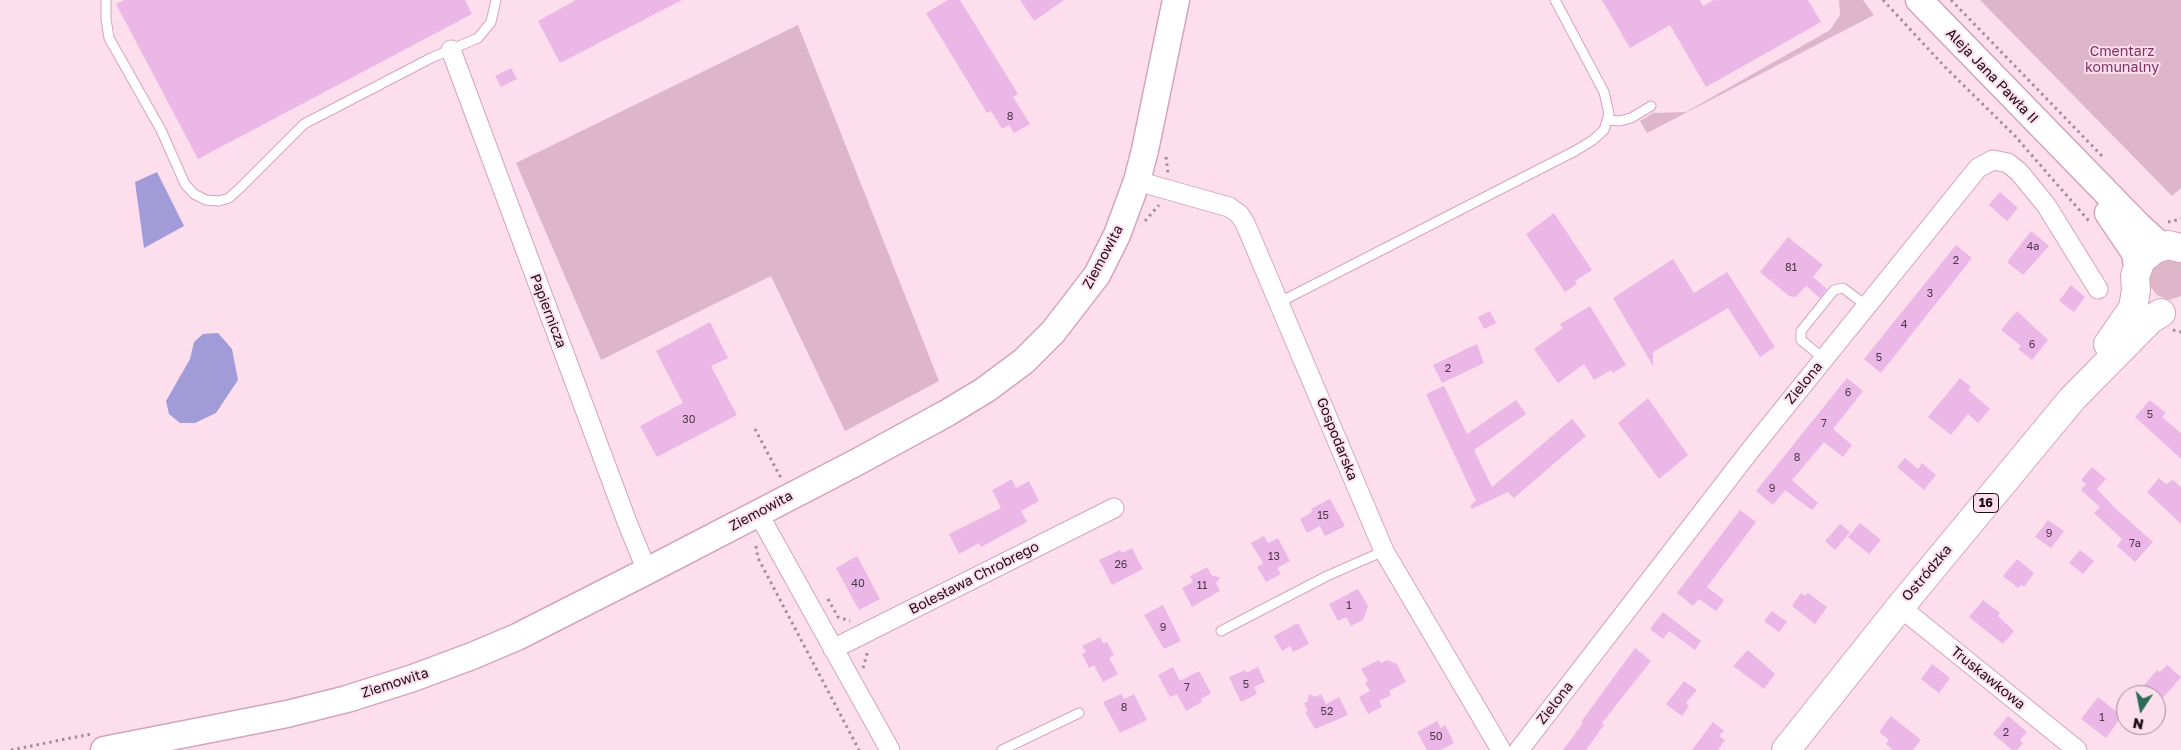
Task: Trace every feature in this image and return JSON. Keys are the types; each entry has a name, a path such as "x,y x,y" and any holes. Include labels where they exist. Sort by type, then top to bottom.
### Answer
{"main road":[{"path":"2137,278 2148,252 2174,245"},
{"name":"16","path":"2137,278 2146,305 2175,313"},
{"name":"Ostródzka","path":"2072,399 2133,308 2137,278"},
{"name":"Ostródzka","path":"1786,750 1900,607 2072,399 2151,319 2175,313"}],"street":[{"name":"Ziemowita","path":"98,742 192,737 296,712 347,699 413,678 517,637 758,513 947,413 985,390 1024,361 1053,332 1097,275 1117,235 1137,182 1176,0"},
{"name":"Aleja Jana Pawła II","path":"1919,0 2139,226 2174,245"},
{"name":"Papiernicza","path":"451,50 623,513 647,571"},
{"name":"Aleja Jana Pawła II","path":"2065,151 2100,204 2126,237 2135,253 2137,278"},
{"name":"Zielona","path":"1519,750 1752,448 1978,168 1994,160 2008,163 2019,172 2046,205 2098,288"},
{"name":"Gospodarska","path":"1137,182 1229,207 1239,214 1245,223 1384,552 1501,750"},
{"name":"Bolesława Chrobrego","path":"833,649 1114,508"},
{"path":"758,513 890,750"},
{"name":"Truskawkowa","path":"1900,607 2067,747"}],"lane":[{"path":"106,0 109,38 161,130 185,184 194,194 206,200 219,201 228,198 304,124 389,78 478,38 491,22 496,0"},
{"path":"1280,302 1575,151 1594,140 1604,130 1609,120 1609,106 1604,92 1555,0"},
{"path":"1609,120 1620,121 1630,118 1651,106"},
{"path":"1824,358 1801,340 1801,331 1834,290 1843,288 1867,306"},
{"path":"1221,631 1327,576 1384,552"},
{"path":"1002,750 1079,713"}],"path":[{"path":"1951,0 2031,80 2109,164"},
{"path":"1139,228 1161,202 1168,179 1165,155"},
{"path":"755,429 782,480"},
{"path":"777,483 791,476"},
{"path":"748,544 756,543 758,558 859,750"},
{"path":"10,750 98,742"}],"green space":[{"path":"1839,0 1863,0 1874,15 1647,133 1640,121 1653,113 1686,112 1830,30 1840,15"},
{"name":"Cmentarz komunalny","path":"1980,0 2181,0 2181,188 2172,196"},
{"path":"798,25 939,381 845,431 771,276 601,360 516,163"},
{"path":"2170,258 2181,261 2181,296 2169,300 2157,295 2149,285 2149,278 2150,272 2158,261"}],"shaded area":[{"path":"157,172 184,226 144,248 135,182"},
{"path":"218,333 232,349 238,380 216,413 195,423 180,423 169,414 166,401 190,359 194,342 203,334"}],"building":[{"path":"124,0 465,0 472,14 198,159 116,4"},
{"path":"576,0 682,0 560,63 538,21"},
{"path":"948,0 960,0 1018,94 1013,97 1030,124 1014,133 1009,125 1002,129 991,111 987,113 926,13"},
{"path":"1020,0 1064,0 1034,21"},
{"path":"1602,0 1700,0 1703,6 1714,0 1808,0 1821,22 1706,87 1670,25 1630,48"},
{"path":"511,68 517,79 501,87 495,76"},
{"path":"2000,192 2018,208 2007,221 1989,205"},
{"path":"1554,213 1592,270 1575,281 1577,284 1565,292 1526,234"},
{"path":"2031,231 2049,246 2023,275 2007,262"},
{"path":"1788,237 1823,265 1813,277 1827,289 1820,298 1806,286 1796,297 1789,296 1760,272"},
{"path":"1956,245 1972,258 1881,373 1864,359"},
{"path":"1673,259 1694,293 1727,272 1775,347 1760,357 1728,308 1653,352 1653,366 1613,298"},
{"path":"2071,285 2085,297 2074,312 2059,301"},
{"path":"1590,306 1626,365 1613,373 1611,370 1594,380 1584,364 1558,383 1534,349 1563,328 1560,324"},
{"path":"1490,311 1496,323 1484,329 1478,317"},
{"path":"2017,311 2048,340 2032,360 2018,349 2021,346 2001,330"},
{"path":"710,322 728,358 711,366 737,415 657,457 640,426 683,403 656,351"},
{"path":"1477,344 1484,363 1442,383 1433,365"},
{"path":"1847,378 1863,391 1833,429 1852,445 1843,457 1824,442 1792,480 1818,503 1812,510 1785,490 1773,505 1756,491"},
{"path":"1960,378 1971,387 1968,390 1990,409 1978,423 1968,414 1951,435 1928,417"},
{"path":"1444,386 1467,434 1516,400 1526,414 1474,450 1492,487 1572,419 1586,436 1514,498 1508,492 1472,509 1470,506 1476,501 1426,394"},
{"path":"1648,398 1688,455 1659,479 1618,423"},
{"path":"2150,400 2166,413 2162,417 2181,433 2181,459 2135,417"},
{"path":"1905,458 1918,469 1922,463 1936,475 1924,490 1897,467"},
{"path":"2092,467 2106,479 2097,489 2117,510 2153,542 2135,562 2117,546 2122,539 2094,513 2100,507 2081,490 2086,484 2081,480"},
{"path":"2159,478 2166,484 2173,480 2181,487 2181,524 2147,492"},
{"path":"1012,479 1016,488 1029,481 1039,501 1021,511 1027,522 981,547 979,543 959,554 949,534 1001,508 992,490"},
{"path":"1330,499 1345,526 1325,536 1320,526 1307,533 1300,519 1312,512 1311,509"},
{"path":"1740,510 1756,522 1707,587 1724,600 1716,611 1699,599 1693,606 1677,593"},
{"path":"2048,520 2064,531 2051,548 2035,537"},
{"path":"1860,523 1881,540 1869,554 1848,537"},
{"path":"1840,524 1850,532 1835,550 1825,541"},
{"path":"1264,536 1268,543 1278,538 1290,561 1277,568 1281,574 1266,582 1257,567 1263,563 1251,543"},
{"path":"1132,548 1143,569 1112,585 1099,560 1120,550 1122,553"},
{"path":"2080,550 2094,561 2083,574 2069,563"},
{"path":"857,556 880,599 859,610 836,568"},
{"path":"2017,559 2034,573 2024,587 2021,585 2018,588 2003,576"},
{"path":"1207,567 1212,576 1220,577 1216,583 1220,591 1192,607 1182,588 1193,582 1190,576"},
{"path":"1358,589 1368,606 1363,620 1351,626 1346,617 1338,621 1329,604"},
{"path":"1801,593 1805,596 1808,593 1827,607 1815,624 1792,606"},
{"path":"1983,600 2000,613 1998,616 2014,631 2003,644 1969,617"},
{"path":"1163,605 1181,641 1164,649 1144,615"},
{"path":"1772,611 1787,622 1779,632 1764,621"},
{"path":"1663,612 1701,641 1695,650 1669,631 1663,639 1650,629"},
{"path":"1298,623 1309,644 1293,652 1290,646 1282,651 1274,636"},
{"path":"1100,637 1103,643 1107,642 1114,655 1109,658 1118,674 1103,682 1094,665 1089,668 1082,654 1086,652 1082,646"},
{"path":"1635,648 1651,661 1602,723 1604,725 1586,750 1563,750 1583,723 1581,722"},
{"path":"1748,650 1775,674 1764,689 1733,666"},
{"path":"1379,660 1381,663 1387,660 1397,664 1406,682 1389,691 1391,695 1379,701 1382,707 1368,714 1359,697 1370,691 1365,683 1368,681 1361,669"},
{"path":"1932,664 1950,678 1939,693 1921,679"},
{"path":"2167,665 2181,677 2166,694 2166,685 2144,685 2157,670 2160,672"},
{"path":"1173,667 1180,681 1199,671 1211,693 1201,699 1202,702 1186,711 1177,694 1170,697 1158,675"},
{"path":"1258,667 1265,682 1254,687 1257,694 1241,702 1229,677 1245,670 1246,673"},
{"path":"1684,681 1697,690 1686,703 1689,706 1682,716 1666,704"},
{"path":"1121,694 1124,699 1134,694 1147,720 1120,733 1103,702"},
{"path":"1309,694 1315,697 1321,694 1326,704 1339,697 1348,715 1315,729 1305,712 1308,711 1304,703 1307,702"},
{"path":"2098,697 2116,711 2116,724 2106,738 2081,719"},
{"path":"1891,716 1921,740 1913,750 1893,750 1886,744 1889,740 1879,732"},
{"path":"2008,716 2027,732 2020,740 2023,743 2017,750 2012,750 1993,734"},
{"path":"1437,721 1441,728 1445,725 1454,743 1441,750 1427,750 1417,732"},
{"path":"1713,722 1724,731 1719,736 1725,740 1718,750 1692,750"}]}
